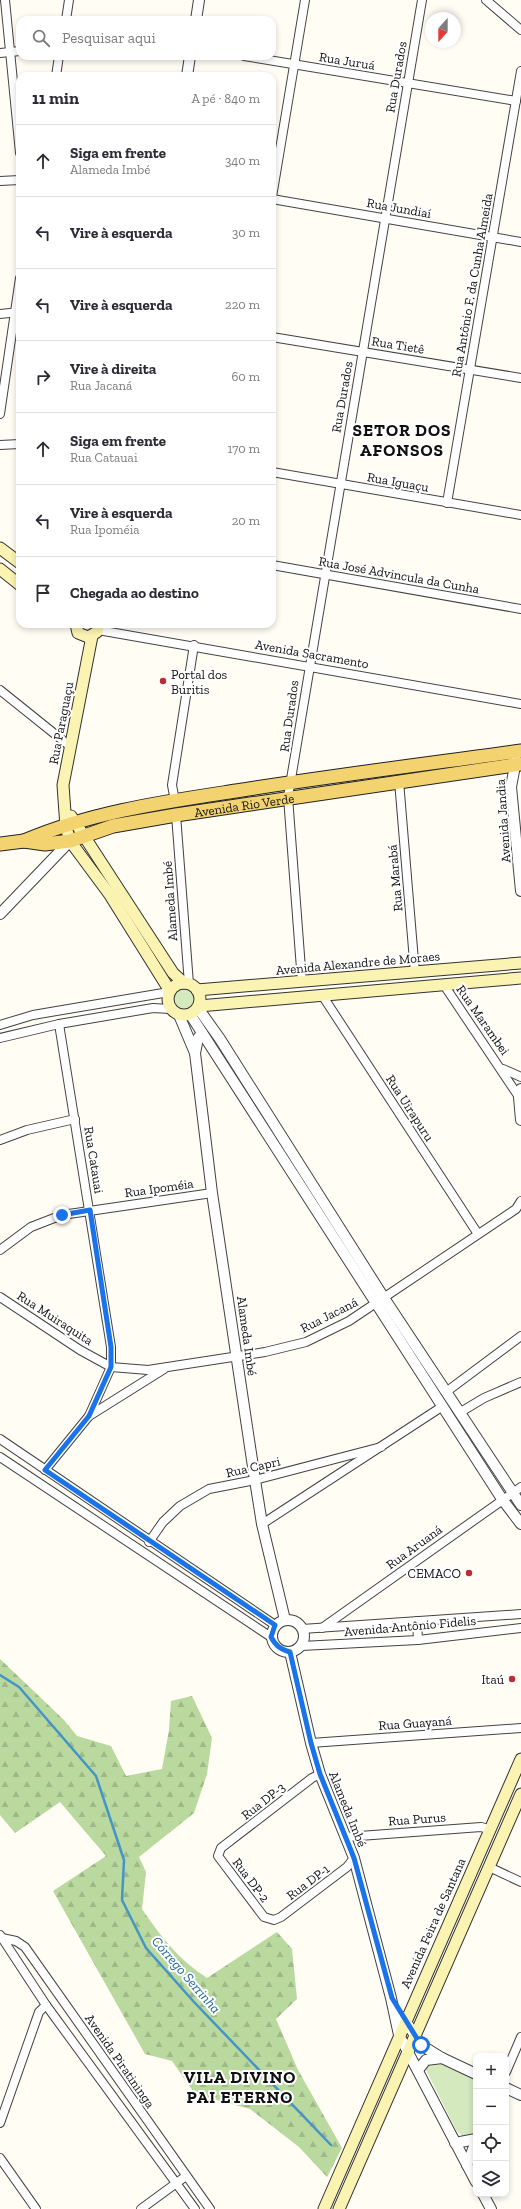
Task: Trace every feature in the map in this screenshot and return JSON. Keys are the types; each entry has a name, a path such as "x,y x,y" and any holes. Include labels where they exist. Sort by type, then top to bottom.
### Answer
{"main road":[{"path":"0,548 16,560"},
{"path":"0,569 16,582"},
{"path":"76,628 81,635 93,635"},
{"name":"Rua Paraguaçu","path":"93,635 64,785 64,806 71,825 84,837 173,973 190,986"},
{"name":"Avenida Rio Verde","path":"24,841 44,833 114,812 291,782 521,750"},
{"name":"Avenida Rio Verde","path":"24,841 45,844 70,841 113,826 176,815 288,797 517,765"},
{"path":"71,825 70,841 110,895 169,992"},
{"path":"0,844 24,841"},
{"name":"Avenida Alexandre de Moraes","path":"190,986 302,982 521,963"},
{"path":"187,1010 200,1000 190,986 173,987 169,992 167,1001 187,1010 322,995 521,978"},
{"name":"Avenida Feira de Santana","path":"324,2209 489,1829 521,1760"},
{"path":"339,2209 521,1794"}],"street":[{"path":"5,0 16,113"},
{"path":"67,16 69,0"},
{"path":"197,16 199,0"},
{"path":"276,174 305,0"},
{"name":"Rua Durados","path":"288,797 308,665 422,0"},
{"path":"486,0 521,30"},
{"path":"0,53 16,51"},
{"path":"57,72 58,60"},
{"path":"188,72 189,60"},
{"name":"Rua Juruá","path":"269,60 516,101"},
{"name":"Rua Antônio F. da Cunha Almeida","path":"447,503 521,71"},
{"path":"0,181 16,180"},
{"name":"Rua Jundiaí","path":"276,199 521,242"},
{"path":"0,314 16,313"},
{"path":"0,414 16,319"},
{"name":"Rua Tietê","path":"276,338 521,378"},
{"path":"0,445 16,444"},
{"name":"Rua Iguaçu","path":"276,473 339,485 521,515"},
{"name":"Rua José Advincula da Cunha","path":"276,566 521,609"},
{"name":"Avenida Sacramento","path":"93,635 194,645 521,704"},
{"path":"175,801 172,785 194,645"},
{"path":"0,690 71,747"},
{"name":"Avenida Jandia","path":"521,750 511,787 521,891"},
{"name":"Rua Marabá","path":"399,781 415,972"},
{"path":"288,797 302,982"},
{"name":"Alameda Imbé","path":"176,815 190,986"},
{"path":"0,914 70,841"},
{"name":"Rua Marambei","path":"444,985 520,1093"},
{"path":"0,1025 33,1015 169,992"},
{"name":"Rua Uirapuru","path":"322,995 478,1234"},
{"path":"0,1038 59,1024 153,1008 187,1010 220,1040 443,1406 502,1498 521,1524"},
{"path":"187,1010 380,1301 446,1392 521,1505"},
{"name":"Alameda Imbé","path":"187,1010 195,1054 212,1193 262,1524 285,1620"},
{"name":"Rua Catauai","path":"59,1024 111,1347 111,1367 89,1416"},
{"name":"Alameda Imbé","path":"195,1054 198,1038 202,1034"},
{"name":"Rua Marambei","path":"502,1069 521,1077"},
{"path":"520,1093 521,1120"},
{"path":"0,1140 27,1130 75,1119"},
{"name":"Rua Ipoméia","path":"0,1250 31,1227 62,1215 212,1193"},
{"name":"Rua Jacaná","path":"45,1470 89,1416 166,1367 265,1352 306,1342 349,1321 380,1301 478,1234 518,1209 521,1202"},
{"name":"Rua Muiraquita","path":"0,1297 80,1350 111,1367 148,1370 166,1367"},
{"path":"446,1392 521,1336"},
{"path":"459,1413 484,1398 521,1382"},
{"name":"Rua Capri","path":"262,1524 443,1406"},
{"path":"0,1439 149,1542 275,1625"},
{"name":"Rua Capri","path":"149,1542 163,1522 180,1506 209,1489 255,1480 380,1447"},
{"path":"0,1458 271,1637 274,1643 281,1650 290,1652 301,1646 303,1639 302,1629 294,1622 285,1620 275,1625 271,1637"},
{"name":"Rua Aruaná","path":"322,1628 502,1498 521,1487"},
{"name":"Avenida Antônio Fidelis","path":"302,1629 521,1614"},
{"path":"416,1621 418,1640"},
{"name":"Avenida Antônio Fidelis","path":"301,1646 418,1640 521,1628"},
{"name":"Alameda Imbé","path":"290,1652 311,1743 320,1774 354,1858 392,1998 399,2035 473,2176"},
{"name":"Rua Guayaná","path":"311,1743 521,1728"},
{"name":"Rua DP-3","path":"221,1848 312,1778 320,1774"},
{"name":"Rua Purus","path":"346,1836 481,1827 489,1829"},
{"name":"Rua DP-2","path":"221,1848 218,1854 219,1859 264,1917 274,1920"},
{"name":"Rua DP-1","path":"274,1920 281,1917 347,1867 354,1858"},
{"path":"489,1868 521,1882"},
{"name":"Avenida Piratininga","path":"1,1936 46,2005 195,2209"},
{"name":"Avenida Piratininga","path":"1,1936 16,1941 25,1947 210,2209"},
{"name":"Alameda Imbé","path":"392,1998 414,2036 421,2045 442,2058 473,2073"},
{"path":"0,2123 39,2012 46,2005"},
{"path":"509,2065 521,2038"},
{"path":"418,2070 426,2060 442,2058"},
{"path":"508,2089 521,2095"},
{"path":"455,2143 473,2140"},
{"path":"467,2165 473,2148"},
{"path":"0,2158 36,2209"},
{"path":"141,2209 186,2176"},
{"path":"485,2197 491,2209"}],"green space":[{"path":"184,989 191,992 194,999 191,1006 184,1009 177,1006 174,999 177,992"},
{"path":"0,1659 64,1720 77,1736 111,1746 126,1776 162,1769 169,1730 171,1701 192,1696 212,1738 207,1774 194,1813 139,1857 146,1872 142,1909 156,1929 179,1956 207,1978 277,1932 292,1949 297,1999 276,2019 298,2070 342,2148 327,2177 299,2147 250,2109 195,2094 172,2061 145,2054 53,1891 106,1856 60,1802 15,1833 0,1815"},
{"path":"436,2061 473,2078 473,2132 471,2137 465,2138 456,2130 424,2066"}],"waterway":[{"name":"Córrego Serrinha","path":"0,1675 19,1687 96,1776 124,1860 122,1900 146,1948 194,2002 331,2145"}],"place":[{"name":"Portal dos Buritis","path":"163,681"},
{"name":"CEMACO","path":"469,1573"},
{"name":"Itaú","path":"512,1679"}],"district":[{"name":"SETOR DOS AFONSOS","path":"402,440"},
{"name":"VILA DIVINO PAI ETERNO","path":"240,2087"}],"route":[{"path":"62,1215 90,1210 111,1347 111,1367 89,1416 45,1470 149,1542 275,1625 272,1630 271,1637 274,1643 281,1650 290,1652 311,1743 320,1774 354,1858 392,1998 414,2036 421,2045"}]}
